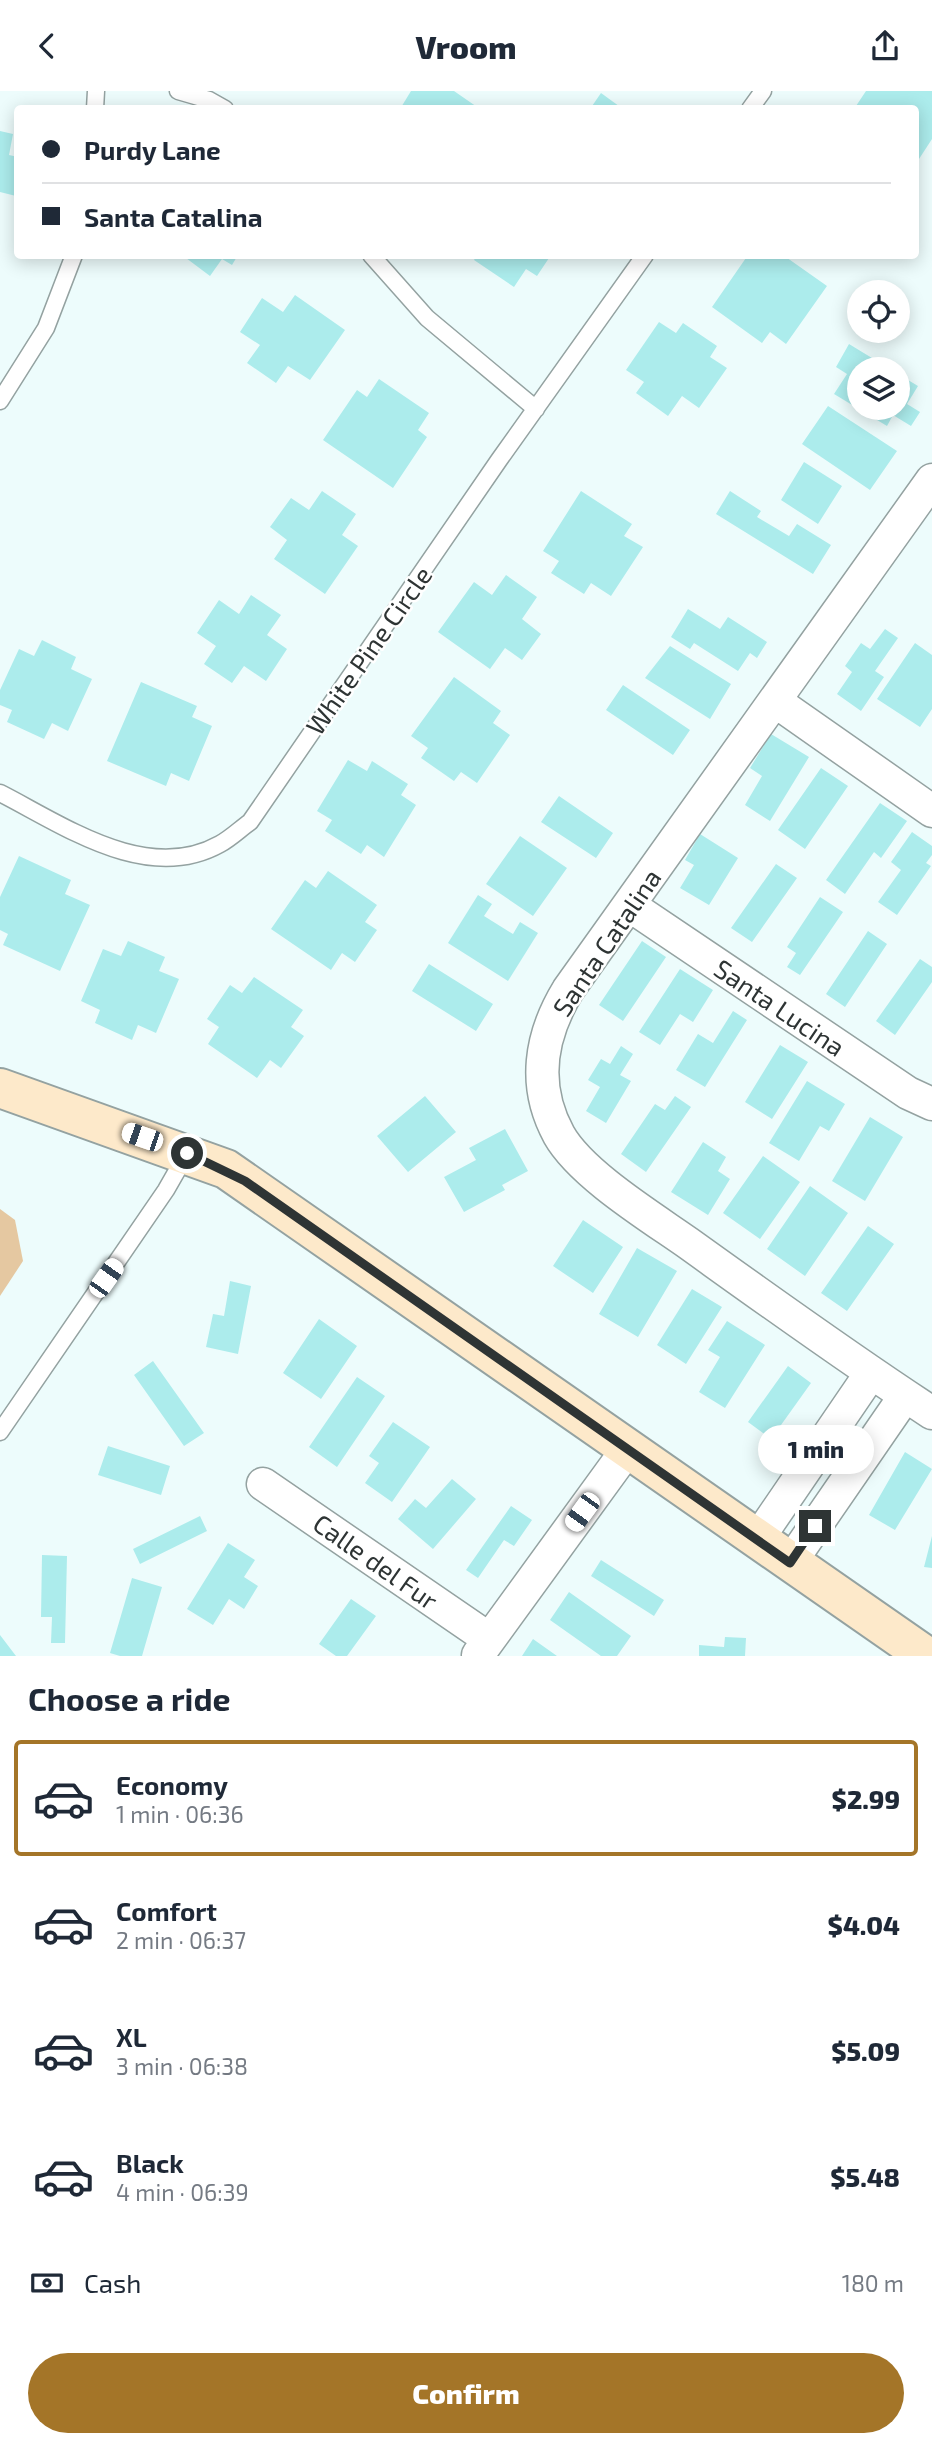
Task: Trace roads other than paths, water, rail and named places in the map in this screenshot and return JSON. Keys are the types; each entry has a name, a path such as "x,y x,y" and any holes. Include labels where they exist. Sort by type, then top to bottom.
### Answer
{"street":[{"name":"Santa Catalina","path":"932,480 568,990 548,1030 542,1062 544,1096 560,1137 573,1156 630,1202 871,1373 932,1413"},
{"path":"775,701 932,811"},
{"name":"Santa Lucina","path":"629,905 908,1093 932,1104"},
{"path":"0,1088 187,1153 245,1181 926,1656"},
{"path":"757,1540 871,1373"},
{"path":"790,1563 905,1395"},
{"path":"483,1648 627,1450"},
{"name":"Calle del Fur","path":"264,1483 483,1648"}],"lane":[{"path":"178,91 218,105"},
{"path":"0,401 46,328 72,259"},
{"path":"375,259 427,318 536,408"},
{"name":"White Pine Circle","path":"0,793 75,834 116,850 138,855 181,856 202,852 221,844 250,822 642,259"},
{"path":"0,1432 166,1190 187,1153"}]}
